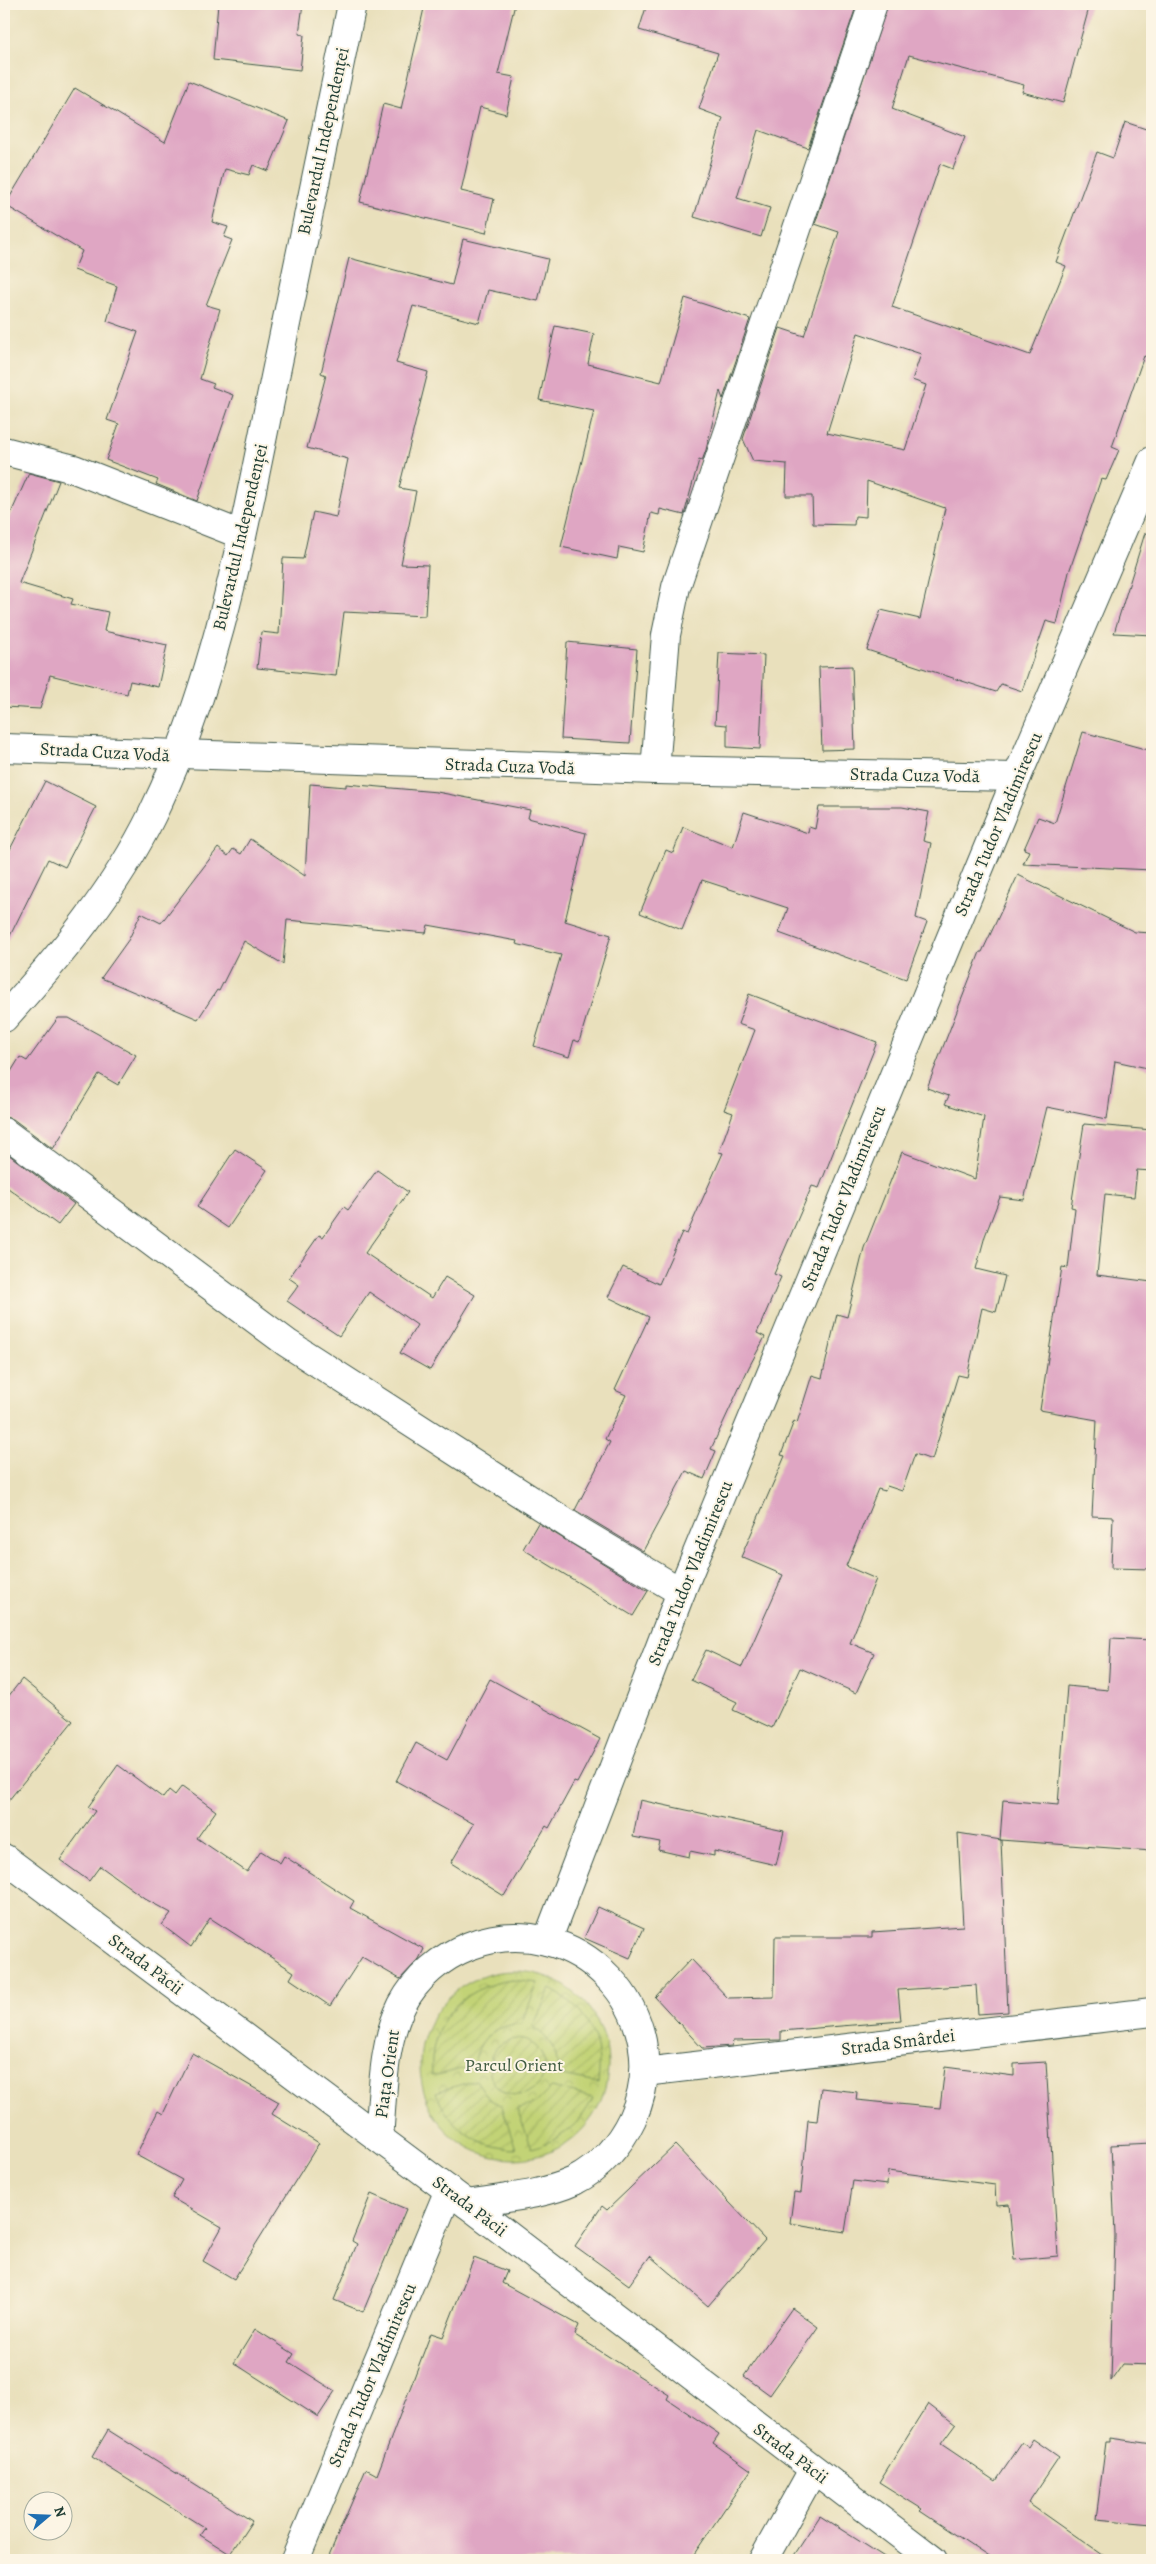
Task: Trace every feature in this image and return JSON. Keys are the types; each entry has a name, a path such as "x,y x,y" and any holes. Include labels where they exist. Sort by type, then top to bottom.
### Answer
{"street":[{"name":"Bulevardul Independenței","path":"4,1018 83,925 123,868 152,816 178,756 208,673 242,535 352,4"},
{"path":"655,770 666,634 676,587 873,4"},
{"path":"4,451 74,469 242,535"},
{"name":"Strada Tudor Vladimirescu","path":"547,1941 681,1592 1016,777 1152,461"},
{"name":"Strada Cuza Vodă","path":"4,748 178,756 655,770 1016,777"},
{"path":"4,1132 286,1343 579,1531 681,1592"},
{"name":"Strada Păcii","path":"4,1858 458,2197 933,2560"},
{"name":"Piața Orient","path":"378,2138 388,2050 393,2027 412,1989 440,1961 456,1951 482,1941 503,1937 547,1941 583,1956 602,1970 618,1987 630,2007 640,2032 644,2072 637,2108 626,2131 612,2151 596,2166 575,2180 555,2188 458,2197"},
{"name":"Strada Smârdei","path":"644,2072 1152,2012"},
{"name":"Strada Tudor Vladimirescu","path":"295,2560 458,2197"},
{"path":"763,2560 813,2470"}],"green space":[{"name":"Parcul Orient","path":"505,1971 523,1971 550,1978 581,1998 601,2029 608,2056 608,2074 601,2101 581,2132 550,2152 523,2159 505,2159 487,2155 470,2148 454,2138 441,2125 431,2109 424,2092 420,2074 420,2056 424,2038 431,2021 441,2005 454,1992 470,1982 487,1975"},
{"path":"512,1980 538,1983 521,2024 503,2027 488,2035 479,2048 474,2066 432,2076 432,2057 435,2040 442,2024 451,2011 462,1999 477,1990"},
{"path":"550,1989 574,2006 590,2028 598,2054 598,2083 557,2075 557,2060 552,2047 545,2036 533,2027"},
{"path":"517,2039 528,2041 537,2047 543,2056 545,2067 543,2078 537,2087 528,2093 517,2095 506,2093 497,2087 491,2078 489,2067 491,2056 497,2047 506,2041"},
{"path":"476,2080 489,2099 502,2106 516,2149 502,2148 478,2140 457,2125 448,2116 441,2104 436,2092"},
{"path":"552,2087 593,2098 582,2116 568,2130 552,2141 532,2148 517,2109 535,2104"}],"building":[{"path":"218,4 303,4 299,34 304,35 300,70 213,60"},
{"path":"425,4 515,4 498,74 514,77 506,114 480,107 461,191 494,199 486,233 360,202 383,104 401,109"},
{"path":"647,4 857,4 808,148 758,130 737,198 770,208 761,237 694,217 723,118 699,109 718,53 639,30"},
{"path":"888,4 1090,4 1063,103 1022,92 1024,85 909,55 892,109 965,137 953,169 940,164 892,307 1030,355 1066,266 1056,262 1097,152 1113,158 1125,122 1152,131 1152,359 1144,356 1112,447 1119,450 1106,480 1101,479 1069,572 1057,624 1046,621 1022,691 1001,684 996,692 867,650 881,610 920,619 945,508 867,481 866,517 855,516 854,525 813,524 812,496 786,496 787,464 753,461 743,439 780,328 804,336 839,232 815,224","holes":["858,333 921,354 912,380 926,385 905,450 827,433"]},
{"path":"189,81 289,121 268,171 253,165 249,175 225,169 212,222 228,227 224,237 232,240 206,305 220,309 200,379 214,384 212,387 233,395 197,501 156,484 158,480 106,460 119,424 107,420 138,332 107,321 117,286 74,270 82,251 5,205 75,88 165,142"},
{"path":"463,239 548,259 538,301 488,290 479,323 413,306 396,363 428,372 399,488 416,491 401,564 428,565 425,616 344,612 336,676 257,668 261,632 279,634 283,558 303,559 313,512 336,517 348,459 307,448 326,375 321,373 349,258 452,285"},
{"path":"685,298 750,319 723,399 720,391 706,450 702,461 699,460 684,515 660,509 659,515 651,513 643,552 619,547 617,559 561,547 594,411 539,400 555,326 594,334 588,364 661,382"},
{"path":"29,473 59,481 19,583 73,599 71,604 108,612 104,631 167,645 158,687 130,681 127,694 50,675 40,709 4,707 4,529"},
{"path":"1145,533 1152,534 1152,635 1114,633"},
{"path":"567,642 637,649 630,743 561,739"},
{"path":"719,653 764,655 760,749 727,747 727,725 715,724"},
{"path":"852,666 855,749 822,750 819,667"},
{"path":"1083,732 1152,751 1152,870 1023,864 1029,851 1024,849 1038,817 1055,823"},
{"path":"45,781 96,807 65,867 48,859 4,948 4,861"},
{"path":"310,784 346,787 346,784 437,792 530,810 528,818 586,833 565,921 611,935 579,1042 574,1040 569,1057 534,1046 561,955 516,944 517,941 428,925 426,933 287,920 283,964 244,941 219,991 217,990 198,1019 101,978 129,939 141,913 161,923 218,848 228,856 233,849 241,854 250,839 305,876"},
{"path":"819,807 902,807 929,812 923,841 931,843 916,918 927,922 906,979 779,933 788,908 702,880 682,930 640,913 666,850 673,853 683,827 733,847 744,812 808,833 809,827 815,829"},
{"path":"1018,875 1135,932 1152,933 1152,1069 1115,1061 1107,1119 1047,1107 1024,1200 1000,1197 985,1236 976,1269 1005,1276 996,1312 982,1308 967,1377 958,1375 932,1460 915,1454 902,1491 887,1486 885,1491 878,1489 846,1566 876,1579 850,1643 874,1653 856,1693 800,1668 772,1728 733,1710 737,1702 691,1680 706,1650 742,1667 783,1575 741,1557 785,1456 781,1455 794,1421 797,1423 812,1375 822,1378 837,1314 847,1317 864,1248 902,1152 975,1179 984,1117 945,1104 949,1096 927,1088 980,952 982,952"},
{"path":"749,994 877,1042 819,1188 812,1186 774,1274 781,1277 757,1333 765,1337 711,1449 716,1451 704,1479 686,1471 643,1551 575,1510 610,1442 605,1439 626,1395 615,1390 649,1317 608,1297 623,1267 659,1284 682,1232 687,1234 723,1153 719,1152 733,1113 724,1110 755,1030 738,1024"},
{"path":"58,1018 69,1018 136,1055 118,1085 99,1074 53,1149 13,1119 4,1117 4,1083 20,1057 27,1061"},
{"path":"1084,1124 1152,1130 1152,1171 1137,1170 1134,1197 1105,1194 1097,1275 1152,1282 1152,1569 1111,1568 1113,1517 1092,1516 1097,1420 1040,1410 1062,1267 1068,1268 1075,1208 1071,1207"},
{"path":"235,1149 267,1170 228,1228 197,1207"},
{"path":"4,1151 74,1204 58,1225 4,1185"},
{"path":"377,1170 408,1192 365,1253 432,1298 445,1277 475,1295 430,1370 400,1353 417,1325 369,1292 339,1336 287,1301 299,1285 289,1278 319,1235 323,1237 344,1207 348,1210"},
{"path":"538,1523 648,1591 633,1616 523,1549"},
{"path":"1111,1638 1152,1640 1152,1851 1000,1840 1003,1800 1058,1805 1067,1686 1108,1690"},
{"path":"22,1679 73,1721 4,1806 4,1702"},
{"path":"490,1679 600,1739 577,1783 574,1782 549,1828 546,1826 504,1896 451,1863 474,1824 396,1781 416,1743 447,1760"},
{"path":"118,1765 163,1798 169,1790 175,1795 182,1786 216,1811 197,1838 247,1872 261,1851 280,1863 284,1856 354,1901 350,1908 424,1949 419,1959 400,1979 362,1957 330,2006 290,1979 294,1972 210,1918 191,1947 162,1925 171,1913 147,1900 100,1866 89,1881 60,1860 95,1811 88,1807"},
{"path":"640,1800 784,1831 776,1865 714,1851 714,1856 690,1851 689,1857 658,1850 660,1842 633,1837"},
{"path":"958,1833 1001,1840 1008,2012 978,2014 976,1985 898,1990 901,2021 781,2031 781,2040 733,2041 732,2046 702,2048 655,1997 691,1959 728,1998 774,1997 775,1937 872,1937 872,1932 963,1926"},
{"path":"598,1907 644,1928 630,1958 584,1938"},
{"path":"192,2053 279,2102 272,2114 319,2143 234,2279 203,2261 222,2227 172,2198 182,2180 136,2155 158,2111 163,2114"},
{"path":"1046,2062 1058,2256 1014,2260 1009,2204 996,2205 995,2185 888,2171 887,2185 853,2181 845,2232 790,2223 794,2192 801,2193 808,2120 817,2121 821,2088 857,2092 856,2100 940,2108 945,2067 1014,2076 1014,2064"},
{"path":"1152,2143 1152,2365 1123,2364 1111,2381 1115,2235 1111,2145"},
{"path":"675,2145 765,2240 708,2306 650,2256 629,2285 575,2246 602,2206 607,2210"},
{"path":"371,2194 406,2209 363,2312 334,2300 357,2244 352,2241"},
{"path":"474,2258 507,2271 502,2283 579,2325 575,2335 669,2395 667,2399 719,2434 713,2443 751,2470 690,2560 327,2560 366,2469 377,2475 431,2333 443,2337"},
{"path":"792,2308 818,2327 770,2395 744,2376"},
{"path":"255,2329 294,2354 289,2362 335,2391 318,2417 234,2363"},
{"path":"928,2404 955,2425 941,2444 996,2481 1022,2443 1028,2447 1033,2439 1059,2457 1028,2503 1109,2560 994,2560 920,2511 922,2509 879,2482"},
{"path":"108,2430 252,2521 230,2554 200,2535 205,2528 92,2457"},
{"path":"1110,2438 1152,2444 1152,2524 1096,2519 1106,2442 1110,2442"},
{"path":"820,2516 889,2560 791,2560"}]}
